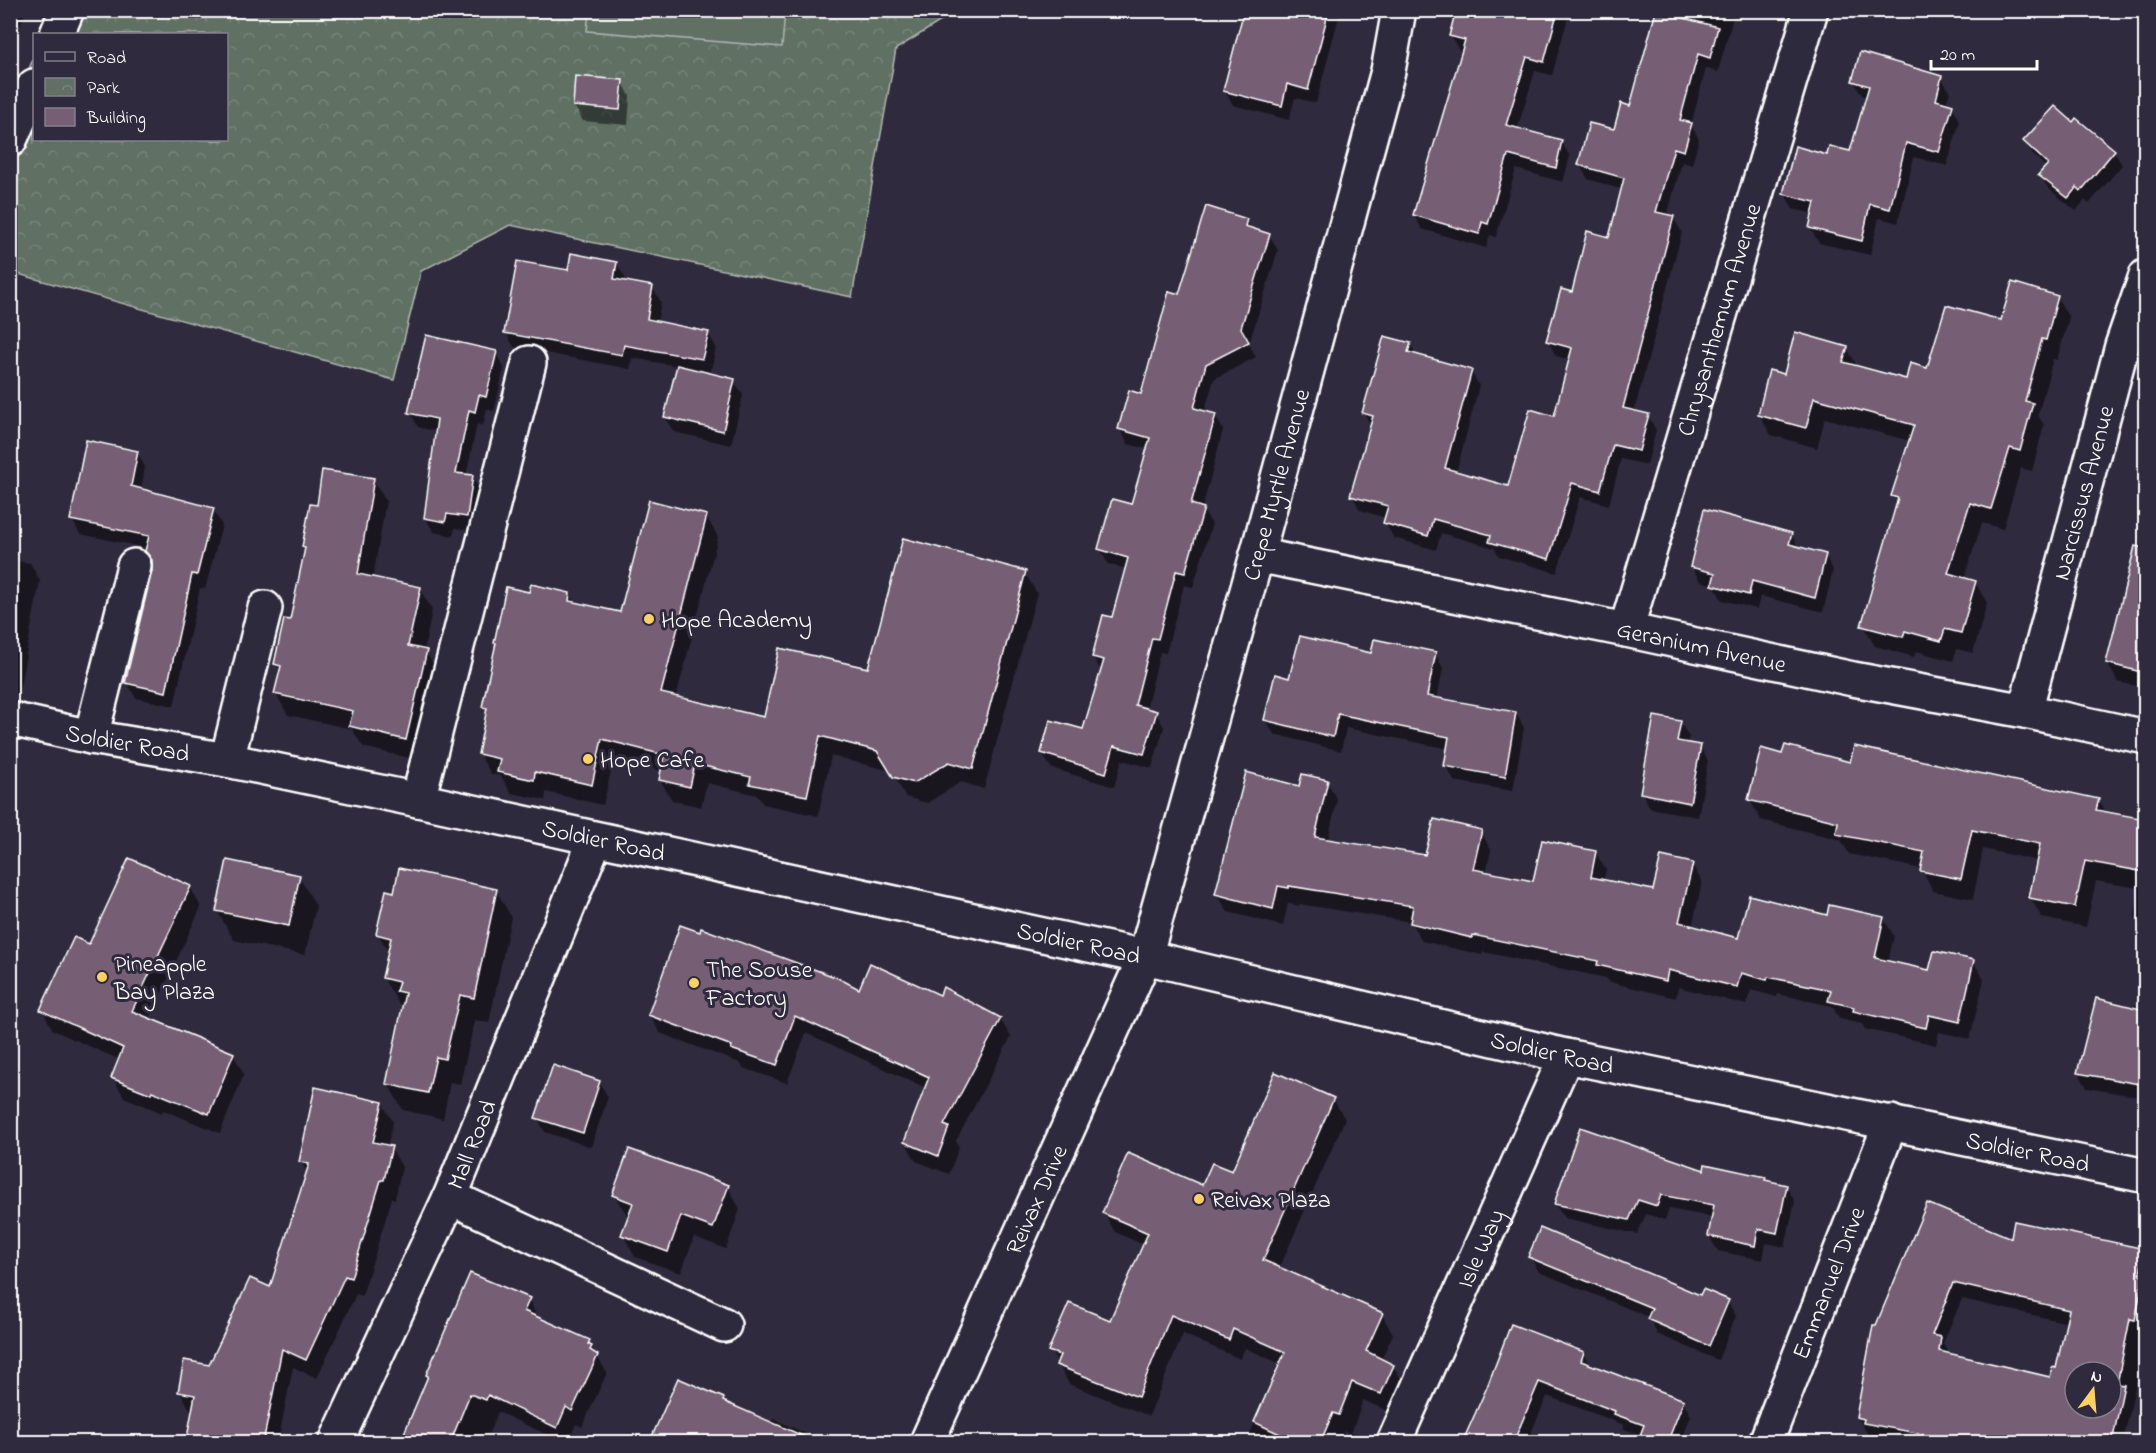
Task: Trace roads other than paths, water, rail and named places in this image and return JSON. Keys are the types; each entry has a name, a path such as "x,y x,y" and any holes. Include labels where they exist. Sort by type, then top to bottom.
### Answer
{"street":[{"path":"57,33 67,10"},
{"name":"Crepe Myrtle Avenue","path":"1145,957 1388,71 1399,10"},
{"name":"Chrysanthemum Avenue","path":"1626,630 1811,10"},
{"path":"10,141 33,88"},
{"name":"Narcissus Avenue","path":"2025,711 2122,346 2145,276"},
{"path":"418,800 529,363"},
{"name":"Geranium Avenue","path":"1257,555 1853,679 2025,711 2145,737"},
{"path":"92,737 134,566"},
{"path":"227,760 265,608"},
{"name":"Soldier Road","path":"10,719 92,737 227,760 418,800 1145,957 1566,1056 2145,1176"},
{"name":"Mall Road","path":"336,1443 450,1197 595,840"},
{"name":"Reivax Drive","path":"927,1443 1145,957"},
{"name":"Isle Way","path":"1394,1443 1566,1056"},
{"name":"Emmanuel Drive","path":"1766,1443 1891,1122"},
{"path":"450,1197 724,1325"}],"place":[{"name":"Hope Academy","path":"649,619"},
{"name":"Hope Cafe","path":"588,759"},
{"name":"Pineapple Bay Plaza","path":"102,977"},
{"name":"The Souse Factory","path":"694,983"},
{"name":"Reivax Plaza","path":"1199,1199"}]}
